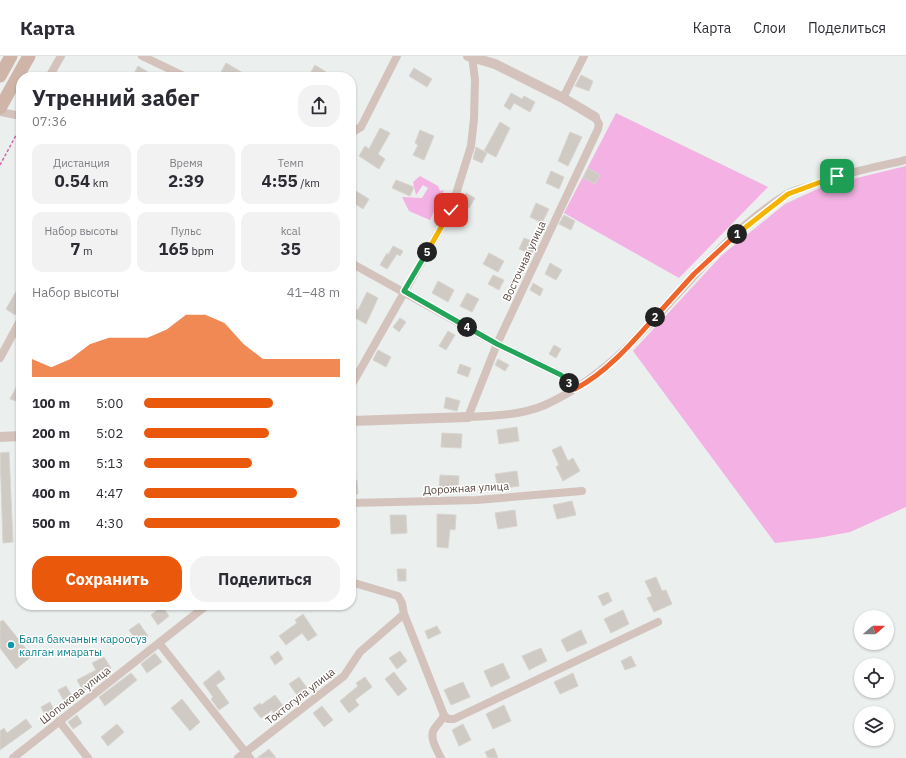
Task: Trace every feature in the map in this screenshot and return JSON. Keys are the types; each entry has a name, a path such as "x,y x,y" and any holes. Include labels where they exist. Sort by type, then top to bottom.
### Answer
{"main road":[{"path":"0,76 11,56"},
{"path":"20,72 29,56"},
{"path":"0,108 16,79"}],"street":[{"path":"52,72 62,56"},
{"path":"142,56 176,72"},
{"path":"356,130 361,127 397,56"},
{"path":"356,377 451,210 471,146 474,119 475,80 471,56 495,64 563,98 595,117"},
{"path":"563,98 584,56"},
{"path":"0,112 10,116 16,116"},
{"name":"Восточная улица","path":"468,417 497,344 598,129 599,124 595,117"},
{"path":"356,421 494,416 544,406 575,389 608,364 640,335 721,247 788,194 837,176 906,160"},
{"path":"356,266 497,344 561,375 575,389"},
{"path":"0,358 16,328"},
{"path":"0,437 16,436"},
{"name":"Дорожная улица","path":"356,503 477,500 582,491"},
{"path":"356,583 398,596 402,603 404,614 444,715 448,719 454,719 658,622"},
{"name":"Шопокова улица","path":"13,758 201,610"},
{"name":"Токтогула улица","path":"238,758 248,755 344,676 360,652 404,614"},
{"path":"159,643 248,755"},
{"path":"441,758 432,736 432,731 442,720 444,715"},
{"path":"59,721 88,758"}],"path":[{"path":"0,165 16,135"}],"shaded area":[{"path":"616,113 768,187 679,278 564,213"},
{"path":"906,166 906,507 850,532 818,538 775,543 633,351 722,255 785,204 824,186"},
{"path":"420,176 438,186 440,191 444,190 430,220 409,211 402,197 422,198 428,188 423,185 416,195 413,182"}],"building":[{"path":"226,63 241,72 221,72"},
{"path":"315,65 326,72 311,72"},
{"path":"138,66 148,72 135,72"},
{"path":"414,68 432,79 427,87 409,76"},
{"path":"581,75 593,81 589,91 575,86"},
{"path":"511,93 522,99 524,96 535,102 530,112 514,103 510,110 504,106"},
{"path":"500,122 510,128 496,157 484,151"},
{"path":"380,128 390,133 378,154 385,159 379,169 359,156 365,146 369,149"},
{"path":"420,130 434,136 424,160 413,155 418,145 415,143"},
{"path":"570,132 582,137 568,166 558,161"},
{"path":"476,147 487,153 482,163 473,159"},
{"path":"588,168 600,175 595,184 583,178"},
{"path":"551,171 564,177 559,189 546,183"},
{"path":"396,180 414,187 410,196 392,188"},
{"path":"356,191 369,199 363,209 356,204"},
{"path":"466,193 475,198 469,208 460,203"},
{"path":"536,203 549,209 542,223 530,217"},
{"path":"564,215 575,221 571,230 559,224"},
{"path":"524,238 537,243 532,254 519,249"},
{"path":"393,246 403,251 400,256 397,254 387,269 380,265"},
{"path":"489,253 504,261 498,272 483,264"},
{"path":"550,263 562,270 556,280 545,274"},
{"path":"493,275 504,280 499,290 488,284"},
{"path":"438,281 454,290 448,302 432,293"},
{"path":"533,283 543,289 540,296 530,290"},
{"path":"16,292 16,313 15,315 6,309"},
{"path":"367,292 378,298 366,324 356,318 356,309 358,310"},
{"path":"467,293 479,299 472,312 460,306"},
{"path":"400,318 406,322 399,332 393,327"},
{"path":"448,331 455,335 446,350 439,346"},
{"path":"554,345 561,349 556,358 549,354"},
{"path":"378,350 391,357 386,367 373,360"},
{"path":"498,359 509,365 505,371 495,365"},
{"path":"460,364 471,368 468,377 457,373"},
{"path":"16,388 16,401 10,399"},
{"path":"446,397 460,401 457,411 444,408"},
{"path":"517,427 519,441 499,444 497,430"},
{"path":"442,433 462,434 461,448 441,447"},
{"path":"561,446 568,461 573,458 580,471 563,481 556,467 559,465 552,450"},
{"path":"9,452 13,542 3,543 0,453"},
{"path":"517,471 519,486 498,489 495,474"},
{"path":"440,475 459,476 458,491 439,490"},
{"path":"356,480 357,480 358,494 356,494"},
{"path":"572,501 576,515 557,519 553,505"},
{"path":"515,510 517,526 498,529 495,513"},
{"path":"437,514 456,515 455,530 450,529 448,548 437,547"},
{"path":"390,515 406,515 407,533 391,534"},
{"path":"397,569 406,569 406,581 398,581"},
{"path":"656,577 662,591 666,590 672,604 654,612 647,598 652,596 645,581"},
{"path":"608,592 612,601 603,606 598,596"},
{"path":"157,610 165,610 169,616 158,625 151,615"},
{"path":"623,610 629,624 611,633 604,619"},
{"path":"303,614 317,635 308,641 302,633 286,645 279,636 297,623 295,620"},
{"name":"Бала бакчанын кароосуз калган имараты","path":"3,620 32,656 16,669 0,648 0,622"},
{"path":"139,623 148,636 138,643 129,630"},
{"path":"437,626 441,633 428,639 425,631"},
{"path":"581,630 587,643 567,652 561,640"},
{"path":"541,648 547,661 529,670 522,656"},
{"path":"278,651 283,659 275,665 270,657"},
{"path":"400,651 407,661 397,669 389,658"},
{"path":"155,653 162,662 147,673 141,664"},
{"path":"631,656 636,666 625,670 621,661"},
{"path":"104,657 111,668 91,679 94,685 83,691 77,680 96,670 92,663"},
{"path":"503,663 510,678 491,687 484,671"},
{"path":"219,670 225,679 216,685 229,703 219,710 211,699 213,697 203,683"},
{"path":"394,672 407,689 398,696 385,679"},
{"path":"131,673 137,680 105,706 99,697"},
{"path":"573,673 578,686 560,694 554,682"},
{"path":"299,677 307,688 297,695 289,684"},
{"path":"365,677 372,687 355,700 359,705 349,713 340,701 358,686 356,683"},
{"path":"463,682 470,697 451,705 444,690"},
{"path":"66,686 73,698 65,703 58,690"},
{"path":"275,695 284,707 274,714 272,710 261,718 253,708 260,703 261,705"},
{"path":"182,699 200,722 190,731 171,708"},
{"path":"50,702 55,712 46,717 41,707"},
{"path":"504,705 511,721 493,729 486,714"},
{"path":"322,706 333,720 324,727 313,713"},
{"path":"77,715 82,723 73,729 68,722"},
{"path":"26,719 32,727 0,750 0,731 4,728 7,733"},
{"path":"117,724 124,732 108,746 101,737"},
{"path":"463,724 471,740 459,746 452,730"},
{"path":"494,748 498,758 488,758 485,752"},
{"path":"269,749 276,758 257,758"}],"place":[{"name":"Бала бакчанын кароосуз калган имараты","path":"11,645"}],"route":[{"path":"451,210 404,291 497,344 561,375 575,389 582,386 640,335 694,274 721,247 762,213 788,194 837,176"}]}
